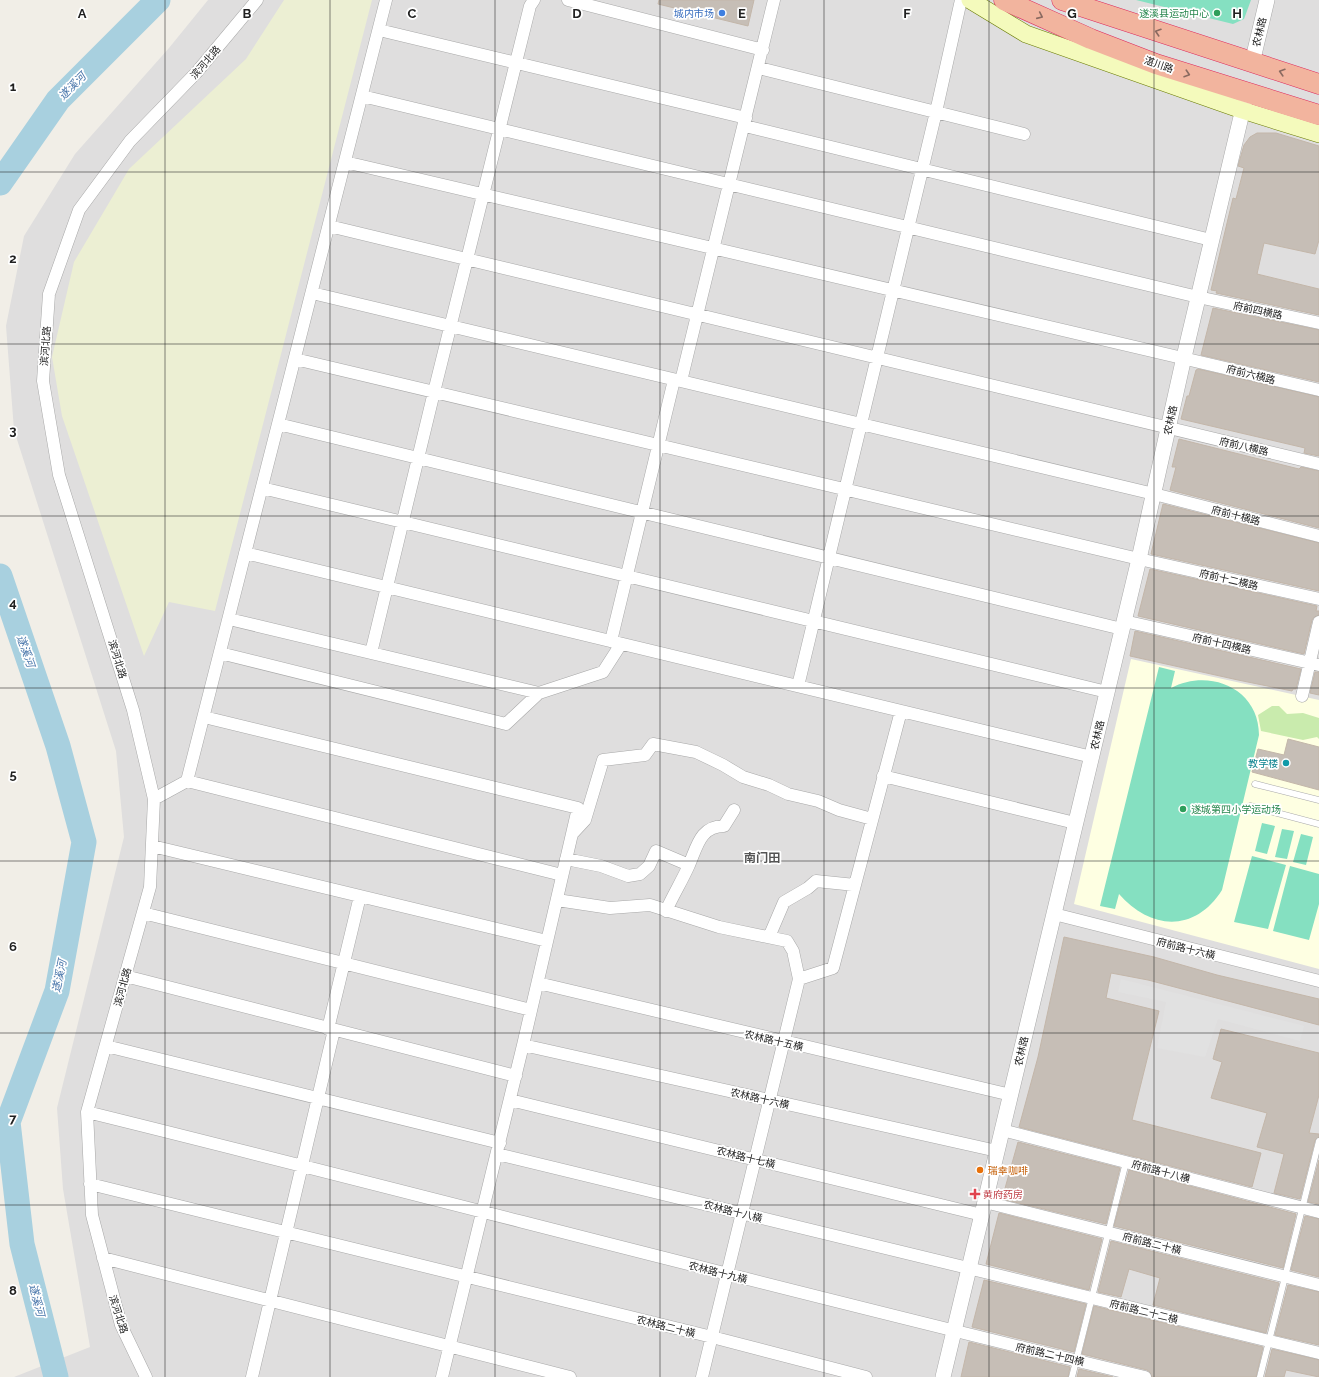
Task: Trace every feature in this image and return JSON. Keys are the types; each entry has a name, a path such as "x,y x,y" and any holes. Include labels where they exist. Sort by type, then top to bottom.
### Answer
{"highway":[{"name":"湛川路","path":"1004,0 1099,42 1244,101 1319,115"},
{"path":"1062,0 1319,84"}],"main road":[{"path":"970,0 1026,34 1244,101 1319,134"}],"street":[{"name":"滨河北路","path":"146,1377 121,1325 92,1215 87,1112 150,887 154,799 133,710 59,475 42,381 49,294 80,210 130,141 196,72 257,0"},
{"path":"187,781 386,0"},
{"path":"371,653 499,129 530,6 534,0"},
{"path":"568,0 763,50"},
{"path":"220,653 506,724 539,693 603,672 616,642 627,576 658,445 698,315 774,0"},
{"path":"798,686 862,424 961,0"},
{"name":"农林路","path":"1252,63 1267,0"},
{"path":"379,30 516,63 745,122 922,170 1211,240"},
{"path":"758,68 1024,134"},
{"name":"府前四横路","path":"362,96 1198,297 1319,323"},
{"name":"农林路","path":"943,1377 1139,559 1184,357 1244,101"},
{"name":"府前六横路","path":"345,162 894,289 1319,390"},
{"name":"府前八横路","path":"329,226 1319,464"},
{"name":"府前十横路","path":"312,293 1154,494 1319,536"},
{"name":"府前十二横路","path":"295,359 1139,559 1319,599"},
{"name":"府前十四横路","path":"278,424 830,558 1123,625 1314,664"},
{"path":"262,488 1107,692"},
{"path":"245,553 1092,757"},
{"path":"228,620 539,693"},
{"path":"1302,696 1314,664 1319,622"},
{"path":"799,979 833,968 901,711"},
{"path":"204,717 578,808 516,1076 442,1377"},
{"path":"572,835 585,820 603,760 645,755 653,744 696,752 723,764 743,777 769,785 788,794 818,800 839,810 872,819"},
{"path":"883,776 1075,823"},
{"path":"154,799 187,781 562,875"},
{"path":"666,911 680,886 703,833 714,826 724,826 734,810"},
{"path":"152,846 547,941"},
{"path":"566,859 601,866 628,876 640,874 649,866 656,851 689,866"},
{"path":"769,937 784,902 808,888 816,881 855,885"},
{"path":"252,1377 318,1098 343,963 360,896"},
{"path":"557,900 610,908 650,905 719,927 787,941 793,950 799,979 702,1377"},
{"path":"143,913 531,1010"},
{"name":"府前路十六横","path":"1054,914 1319,981"},
{"path":"125,976 331,1030 516,1076"},
{"name":"农林路十五横","path":"538,983 1011,1095"},
{"name":"农林路十六横","path":"523,1045 997,1151"},
{"name":"农林路十八横","path":"106,1046 318,1098 498,1149 742,1213 969,1268"},
{"name":"农林路十七横","path":"510,1100 755,1160 984,1208"},
{"name":"农林路十九横","path":"87,1112 302,1165 954,1332"},
{"name":"府前路十八横","path":"1002,1130 1319,1212"},
{"name":"农林路二十横","path":"90,1184 712,1337 866,1377"},
{"name":"府前路二十横","path":"984,1208 1108,1232 1319,1285"},
{"path":"103,1258 570,1377"},
{"name":"府前路二十二横","path":"969,1268 1319,1353"},
{"name":"府前路二十四横","path":"954,1332 1145,1377"}],"lane":[{"path":"1255,784 1319,800"},
{"path":"1250,806 1319,824"},
{"path":"1260,1377 1319,1141"},
{"path":"1072,1377 1126,1162"}],"shaded area":[{"path":"208,0 1319,0 1319,1377 14,1377 90,1347 63,1189 57,1108 124,837 116,751 14,430 6,326 24,236 75,154 169,48"},
{"path":"284,0 372,0 215,611 169,602 144,656 62,416 52,357 74,262 129,169 246,59"},
{"path":"1131,659 1319,700 1319,969 1074,904"},
{"path":"1121,979 1304,1026 1300,1041 1218,1019 1205,1057 1157,1048 1166,1002 1118,992"}],"green space":[{"name":"遂溪县运动中心","path":"1136,0 1251,0 1244,19 1233,24"},
{"name":"遂城第四小学运动场","path":"1159,667 1175,671 1171,688 1186,682 1201,680 1229,686 1241,694 1251,705 1257,719 1259,735 1222,890 1211,904 1199,914 1186,920 1172,922 1158,920 1144,915 1131,906 1119,894 1115,909 1100,906"},
{"path":"1272,706 1279,706 1287,714 1303,713 1319,718 1319,739 1317,737 1303,740 1261,731 1258,715"},
{"path":"1262,823 1275,826 1267,854 1255,851"},
{"path":"1282,829 1294,831 1287,859 1275,857"},
{"path":"1301,834 1313,837 1306,865 1293,862"},
{"path":"1252,856 1286,865 1268,929 1234,922"},
{"path":"1290,866 1319,874 1319,904 1309,940 1273,931"}],"building":[{"name":"城内市场","path":"659,0 754,0 748,26 658,4"},
{"path":"1257,133 1276,133 1319,146 1319,240 1315,254 1264,243 1257,274 1319,289 1319,315 1216,293 1217,291 1211,290 1233,198 1236,199 1244,168 1238,166 1244,145 1250,137"},
{"path":"1213,308 1319,330 1319,382 1201,355"},
{"path":"1198,369 1319,397 1319,456 1304,453 1305,448 1181,419 1187,396 1189,396 1196,370"},
{"path":"1179,439 1299,469 1301,467 1319,471 1319,528 1170,490 1176,467 1172,467"},
{"path":"1163,504 1319,543 1319,591 1151,554"},
{"path":"1150,569 1317,606 1316,611 1319,611 1319,615 1314,617 1312,620 1304,654 1138,616"},
{"path":"1135,631 1301,669 1296,689 1293,689 1292,691 1130,656"},
{"path":"1315,672 1319,672 1319,695 1310,693"},
{"name":"教学楼","path":"1288,739 1319,747 1319,790 1252,772 1258,749 1284,755"},
{"path":"1064,937 1154,957 1217,975 1319,999 1319,1025 1148,980 1111,973 1106,998 1159,1011 1132,1120 1261,1153 1252,1187 1019,1127 1038,1057"},
{"path":"1221,1029 1319,1053 1319,1095 1309,1133 1319,1134 1319,1137 1315,1140 1300,1199 1274,1193 1284,1154 1257,1147 1267,1113 1211,1098 1222,1062 1213,1059"},
{"path":"1018,1142 1120,1168 1106,1224 1002,1199"},
{"path":"1319,1160 1319,1204 1308,1202"},
{"path":"1129,1170 1296,1214 1283,1268 1114,1226"},
{"path":"999,1213 1102,1239 1089,1290 986,1264"},
{"path":"1305,1216 1319,1219 1319,1277 1291,1270"},
{"path":"1111,1241 1279,1283 1266,1333 1153,1305 1160,1278 1129,1269 1121,1297 1098,1292"},
{"path":"984,1280 1086,1304 1074,1352 972,1327"},
{"path":"1288,1285 1319,1292 1319,1345 1275,1335"},
{"path":"1094,1306 1263,1347 1256,1377 1152,1377 1150,1372 1147,1370 1082,1354"},
{"path":"969,1342 1070,1367 1068,1377 961,1377"},
{"path":"1272,1349 1319,1360 1319,1377 1286,1370 1284,1377 1265,1377"},
{"path":"1079,1369 1113,1377 1077,1377"}],"waterway":[{"name":"遂溪河","path":"0,183 58,100 158,0"},
{"name":"遂溪河","path":"0,576 58,746 84,842 57,991 8,1122 22,1244 56,1377"}],"place":[{"name":"城内市场","path":"722,13"},
{"name":"遂溪县运动中心","path":"1217,13"},
{"name":"教学楼","path":"1286,763"},
{"name":"遂城第四小学运动场","path":"1183,809"},
{"name":"瑞幸咖啡","path":"980,1170"},
{"name":"黄府药房","path":"975,1194"}],"district":[{"name":"南门田","path":"762,858"}]}
